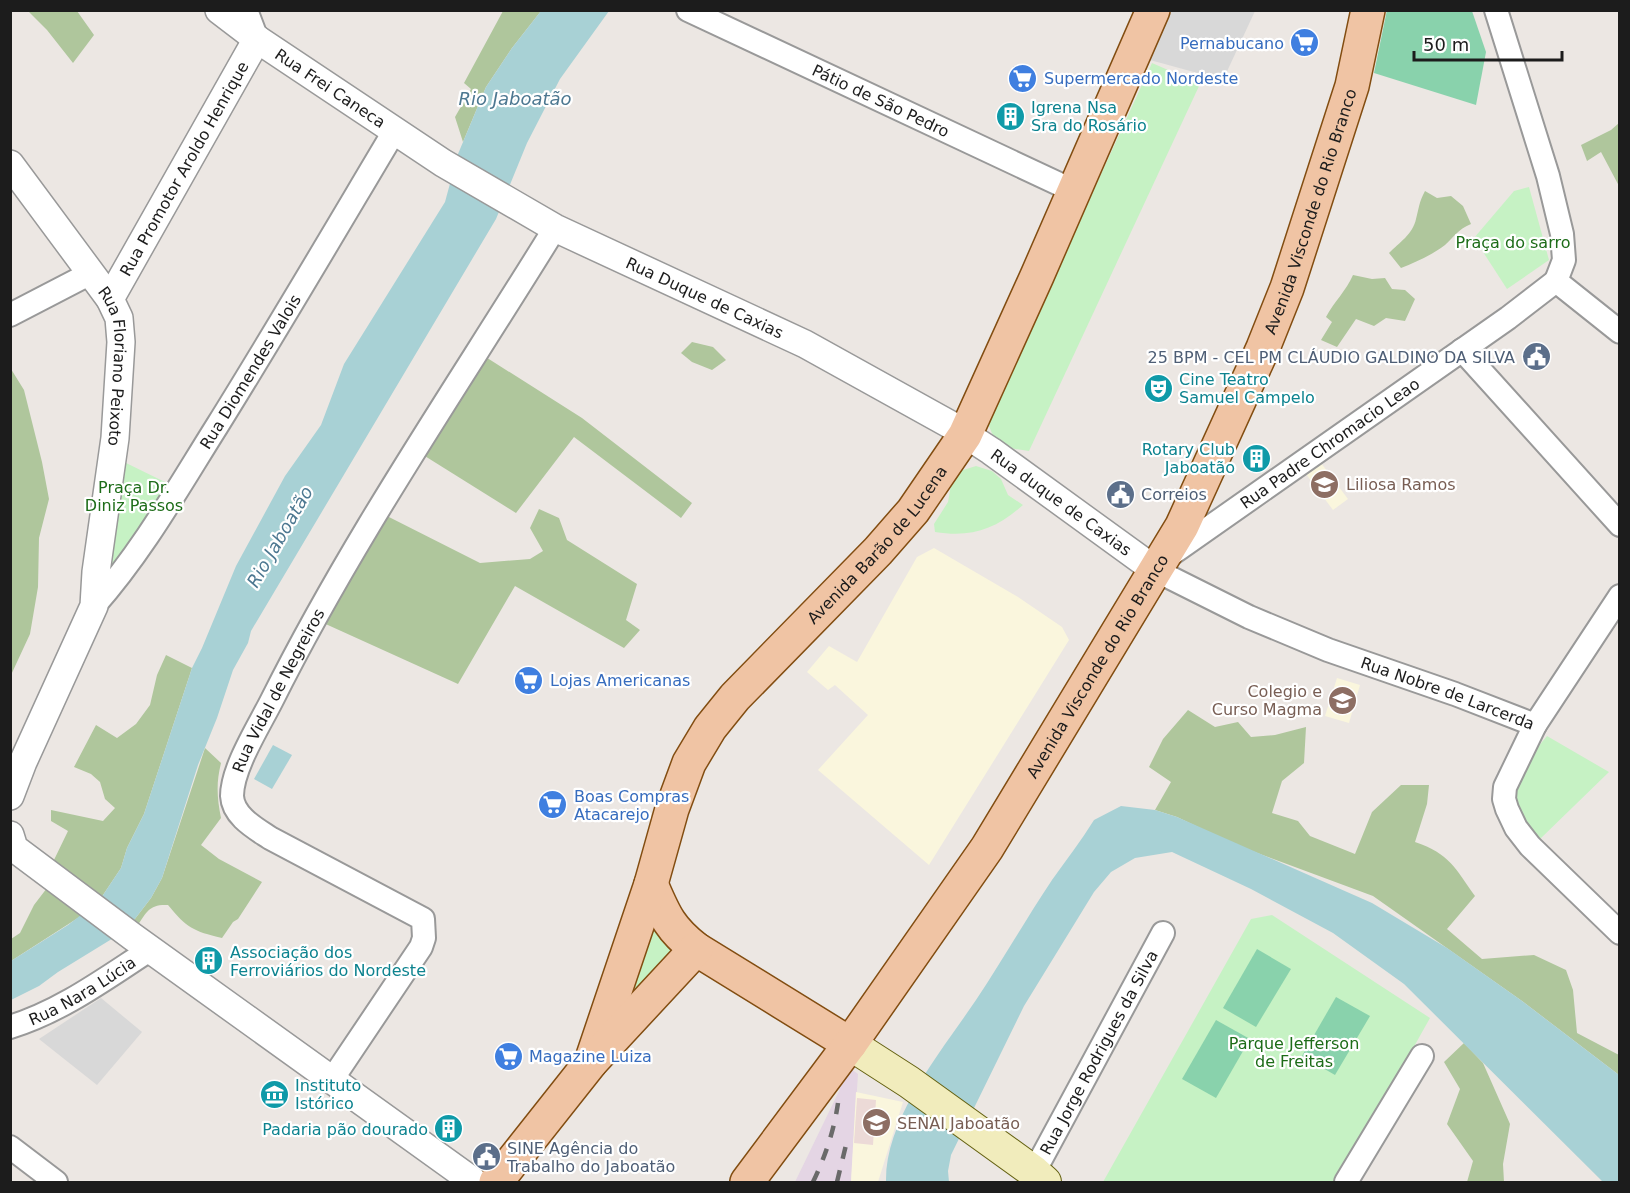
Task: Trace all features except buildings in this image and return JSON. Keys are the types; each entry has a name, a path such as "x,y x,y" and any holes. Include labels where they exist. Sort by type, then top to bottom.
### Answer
{"main road":[{"name":"Avenida Barão de Lucena","path":"591,1062 689,763 710,728 742,689 913,511 966,435 1153,10"},
{"name":"Avenida Visconde do Rio Branco","path":"747,1182 850,1044 987,848 1182,526 1263,348 1287,288 1352,86 1368,10"},
{"path":"651,884 671,926 678,935 696,949 909,1082 1040,1177"},
{"name":"Avenida Barão de Lucena","path":"496,1182 591,1062 696,949"}],"street":[{"name":"Pátio de São Pedro","path":"688,10 1074,192"},
{"path":"1496,10 1548,176 1564,247 1564,260 1556,281 1620,332"},
{"name":"Rua Frei Caneca","path":"240,19 443,163"},
{"name":"Rua Promotor Aroldo Henrique","path":"110,299 240,19"},
{"name":"Rua Diomendes Valois","path":"94,606 123,572 173,496 290,308 395,130"},
{"name":"Rua Duque de Caxias","path":"443,163 555,228 806,344 966,435"},
{"name":"Rua Floriano Peixoto","path":"10,164 110,299 119,318 121,342 116,438 96,572 94,606 11,792"},
{"name":"Rua Vidal de Negreiros","path":"331,1081 421,947 424,938 423,919 270,838 254,827 239,814 233,802 235,777 300,644 367,527 555,228"},
{"path":"10,315 91,273"},
{"name":"Rua Padre Chromacio Leao","path":"1158,566 1462,351 1556,281"},
{"path":"1462,351 1620,525"},
{"name":"Rua duque de Caxias","path":"966,435 1158,566"},
{"name":"Rua Nobre de Larcerda","path":"1158,566 1249,617 1318,646 1535,725 1505,787 1504,799 1507,809 1516,828 1530,846 1620,933"},
{"path":"1535,725 1620,596"},
{"path":"12,843 57,880 142,943 474,1182"},
{"name":"Rua Jorge Rodrigues da Silva","path":"1040,1177 1163,933"},
{"name":"Rua Nara Lúcia","path":"10,1027 37,1019 84,993 142,943"},
{"path":"1346,1182 1422,1056"},
{"path":"10,1147 56,1182"}],"shaded area":[{"path":"1171,11 1255,11 1223,80 1150,60"},
{"name":"Liliosa Ramos","path":"1318,459 1348,499 1333,510 1303,470"},
{"path":"934,548 1018,597 1062,627 1069,640 929,865 818,770 868,715 835,685 828,690 807,672 829,646 857,662 917,557"},
{"name":"Colegio e Curso Magma","path":"1337,678 1360,685 1349,723 1325,716"},
{"path":"101,998 142,1032 97,1085 39,1039"},
{"path":"846,1065 858,1074 851,1182 795,1182 840,1089 834,1085"},
{"name":"SENAI Jaboatão","path":"856,1092 903,1102 878,1182 851,1182"},
{"name":"SENAI Jaboatão","path":"857,1098 876,1100 873,1145 854,1143"}],"green space":[{"path":"1387,10 1472,11 1486,52 1476,105 1374,73"},
{"path":"28,11 77,11 94,35 73,63 47,30"},
{"path":"503,11 541,11 512,48 486,87 463,142 455,117 471,89 464,83"},
{"path":"1152,63 1200,84 1029,451 1008,447 993,435 988,421"},
{"path":"1619,123 1619,186 1601,152 1587,161 1581,145 1611,130"},
{"name":"Praça do sarro","path":"1529,187 1549,260 1507,289 1474,238 1514,191"},
{"path":"1425,191 1437,198 1451,196 1463,206 1471,224 1459,231 1435,252 1401,268 1389,253 1412,229"},
{"path":"1353,275 1372,279 1385,278 1392,289 1405,290 1415,299 1405,321 1386,318 1374,326 1356,319 1337,347 1321,340 1332,322 1326,317"},
{"path":"692,342 713,347 726,360 712,370 692,362 681,353"},
{"path":"481,354 582,418 692,503 681,518 574,437 516,513 420,453"},
{"path":"11,369 24,390 49,499 39,538 38,587 30,634 11,675"},
{"name":"Praça Dr. Diniz Passos","path":"122,461 171,485 120,570 106,567"},
{"path":"976,466 992,471 1001,479 1008,495 1023,505 1003,520 983,530 961,534 935,532 934,524 948,502 951,485 960,471"},
{"path":"539,509 559,518 567,540 637,584 626,620 640,630 624,648 515,586 458,684 319,621 381,513 480,563 530,559 543,551 530,528"},
{"path":"166,655 192,668 144,814 127,848 121,868 99,901 53,862 68,831 51,821 51,810 103,821 115,808 105,799 100,782 91,774 74,767 96,725 117,738 136,724 150,705 157,675"},
{"path":"1188,710 1215,727 1238,722 1251,737 1275,735 1306,727 1304,763 1282,781 1272,813 1298,821 1310,836 1355,854 1372,812 1401,785 1429,785 1427,804 1415,842 1436,852 1451,863 1475,896 1447,929 1482,959 1534,955 1566,970 1573,990 1577,1033 1619,1055 1619,1075 1522,1001 1373,896 1236,845 1177,817 1155,810 1171,782 1149,767 1163,739"},
{"path":"1547,736 1609,772 1539,840 1520,819 1516,796 1527,764"},
{"path":"205,748 221,763 218,790 221,818 201,845 219,859 262,882 238,919 233,922 222,938 191,928 168,905 152,908 137,926 131,924 151,898 162,878"},
{"path":"47,888 81,916 11,961 11,939 20,933 34,905"},
{"path":"648,915 675,948 606,1030"},
{"name":"Parque Jefferson de Freitas","path":"1272,915 1430,1018 1338,1182 1103,1182 1251,919"},
{"path":"1257,949 1291,969 1256,1027 1223,1008"},
{"path":"1336,997 1370,1016 1335,1075 1302,1056"},
{"path":"1216,1020 1250,1039 1216,1098 1182,1079"},
{"path":"1464,1043 1483,1063 1510,1124 1503,1164 1504,1182 1467,1182 1473,1161 1447,1124 1460,1089 1444,1062"}],"water":[{"name":"Rio Jaboatão","path":"541,11 609,11 560,79 527,143 496,219 251,631 248,643 233,670 198,765 162,878 151,898 131,924 115,937 39,986 11,1000 11,961 68,925 99,901 121,868 127,848 144,814 192,668 236,566 285,476 321,425 344,364 445,202 458,154 486,87 512,48"},
{"path":"273,745 292,755 272,789 254,779"},
{"path":"1121,806 1155,810 1177,817 1372,903 1447,948 1522,1001 1619,1075 1619,1182 1603,1182 1404,984 1333,933 1251,889 1172,852 1135,858 1111,872 1094,892 1024,1006 951,1155 948,1171 949,1182 886,1182 888,1158 895,1134 918,1086 986,985 1052,880 1094,820"}],"railway":[{"path":"813,1182 828,1144 838,1103"},
{"path":"837,1182 846,1145"}],"place":[{"name":"Pernabucano","path":"1305,43"},
{"name":"Supermercado Nordeste","path":"1023,78"},
{"name":"Igrena Nsa Sra do Rosário","path":"1010,116"},
{"name":"25 BPM - CEL PM CLÁUDIO GALDINO DA SILVA","path":"1536,357"},
{"name":"Cine Teatro Samuel Campelo","path":"1158,388"},
{"name":"Rotary Club Jaboatão","path":"1256,458"},
{"name":"Liliosa Ramos","path":"1325,484"},
{"name":"Correios","path":"1120,494"},
{"name":"Lojas Americanas","path":"529,680"},
{"name":"Colegio e Curso Magma","path":"1343,700"},
{"name":"Boas Compras Atacarejo","path":"553,805"},
{"name":"Associação dos Ferroviários do Nordeste","path":"209,961"},
{"name":"Magazine Luiza","path":"508,1056"},
{"name":"Instituto Istórico","path":"274,1094"},
{"name":"SENAI Jaboatão","path":"876,1123"},
{"name":"Padaria pão dourado","path":"449,1129"},
{"name":"SINE Agência do Trabalho do Jaboatão","path":"486,1157"}]}
